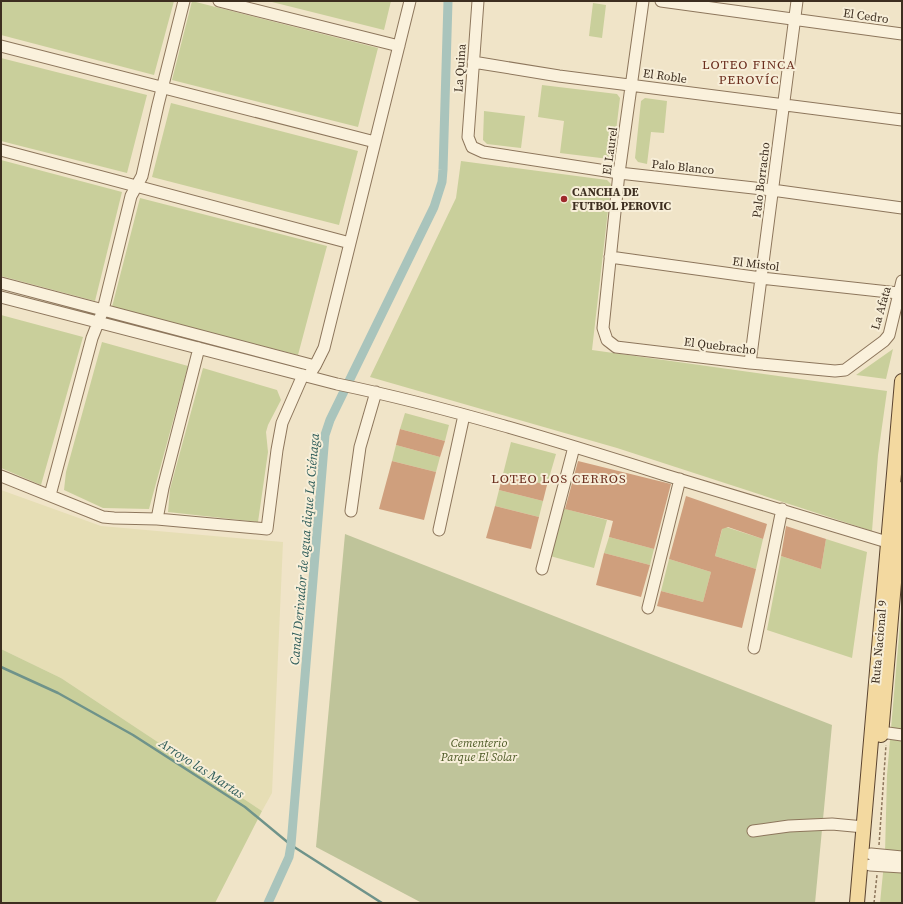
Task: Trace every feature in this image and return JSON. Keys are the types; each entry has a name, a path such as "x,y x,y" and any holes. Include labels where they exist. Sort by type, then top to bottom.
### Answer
{"main road":[{"name":"Ruta Nacional 9","path":"857,903 902,381"},
{"name":"Ruta Nacional 9","path":"867,903 902,489"}],"street":[{"path":"50,495 92,338 103,310 131,196 142,176 184,1"},
{"path":"220,1 399,46"},
{"path":"1,476 103,517 157,519 266,529 282,423 306,376 315,366 324,348 410,1"},
{"name":"La Quina","path":"468,137 478,1"},
{"name":"El Laurel","path":"603,328 620,173 643,1"},
{"name":"El Cedro","path":"661,1 902,34"},
{"name":"Palo Borracho","path":"750,363 797,1"},
{"path":"1,46 375,142"},
{"name":"El Roble","path":"473,62 632,85 902,120"},
{"name":"Palo Blanco","path":"468,137 472,147 483,152 620,173 772,190 902,208"},
{"path":"1,150 350,243"},
{"name":"El Mistol","path":"610,257 761,278 898,293"},
{"name":"La Afata","path":"845,370 884,341 889,335 902,281"},
{"path":"1,283 315,366"},
{"path":"1,297 336,384 376,392 464,416 574,447 887,542"},
{"name":"El Quebracho","path":"603,328 607,340 616,347 750,363 835,371 845,370"},
{"path":"157,519 163,488 199,348"},
{"path":"351,511 360,447 376,392"},
{"path":"439,530 464,416"},
{"path":"542,569 574,447"},
{"path":"648,608 680,479"},
{"path":"754,648 782,509"},
{"path":"881,732 902,735"},
{"path":"753,832 789,826 832,824 864,826"},
{"path":"870,860 902,857"},
{"path":"870,860 902,867"}],"shaded area":[{"path":"1,490 101,526 283,542 272,793 262,811 61,678 1,649"}],"green space":[{"path":"1,1 174,1 154,75 1,35"},
{"path":"192,1 378,48 358,127 172,80"},
{"path":"268,1 391,1 384,30"},
{"path":"593,3 606,5 602,38 589,36"},
{"path":"1,58 147,95 127,173 1,141"},
{"path":"542,85 617,94 620,98 613,156 609,159 560,153 564,121 538,117"},
{"path":"645,98 667,101 664,133 651,132 647,164 638,162 635,158 641,101"},
{"path":"171,103 358,151 339,225 152,177"},
{"path":"484,111 525,116 521,148 487,144 483,140"},
{"path":"1,160 122,192 95,301 1,276"},
{"path":"461,161 607,180 611,184 592,350 887,391 878,455 872,531 617,448 370,377 456,198"},
{"path":"140,198 327,246 298,355 112,307"},
{"path":"1,315 83,337 41,485 1,468"},
{"path":"102,342 188,366 149,509 103,508 64,490 66,472"},
{"path":"893,349 886,379 856,375"},
{"path":"203,368 277,390 281,400 266,432 268,452 258,522 168,512 170,489"},
{"path":"405,413 449,425 445,441 400,429"},
{"path":"511,442 556,454 547,485 503,474"},
{"path":"396,445 440,457 436,472 392,461"},
{"path":"499,490 543,501 539,517 495,506"},
{"path":"562,508 607,520 594,568 550,556"},
{"path":"723,526 763,539 756,569 715,556"},
{"name":"Cementerio Parque El Solar","path":"345,534 832,725 815,903 422,903 316,847"},
{"path":"609,537 654,549 650,565 604,553"},
{"path":"826,539 867,552 852,658 767,630 781,556 821,569"},
{"path":"669,559 711,572 703,602 661,591"},
{"path":"902,601 902,903 880,903 885,853 887,775"},
{"path":"1,649 61,678 262,811 215,903 1,903"}],"building":[{"path":"400,429 445,441 440,457 396,445"},
{"path":"392,461 436,472 424,520 379,509"},
{"path":"578,461 671,484 654,549 609,537 613,521 565,509"},
{"path":"503,474 547,485 543,501 499,490"},
{"path":"686,496 767,524 763,539 728,527 722,529 715,556 756,569 742,628 657,606 661,591 703,602 711,572 669,559"},
{"path":"495,506 539,517 531,549 486,538"},
{"path":"786,526 826,539 821,569 781,556"},
{"path":"604,553 650,565 641,597 596,585"}],"waterway":[{"name":"Canal Derivador de agua dique La Ciénaga","path":"268,903 289,857 291,845 325,435 330,420 434,207 442,182 448,1"},
{"name":"Arroyo las Martas","path":"1,667 58,693 133,735 245,807 291,845 382,903"}],"place":[{"name":"CANCHA DE FUTBOL PEROVIC","path":"564,199"}],"district":[{"name":"LOTEO FINCA PEROVÍC","path":"749,72"},
{"name":"LOTEO LOS CERROS","path":"559,478"}]}
